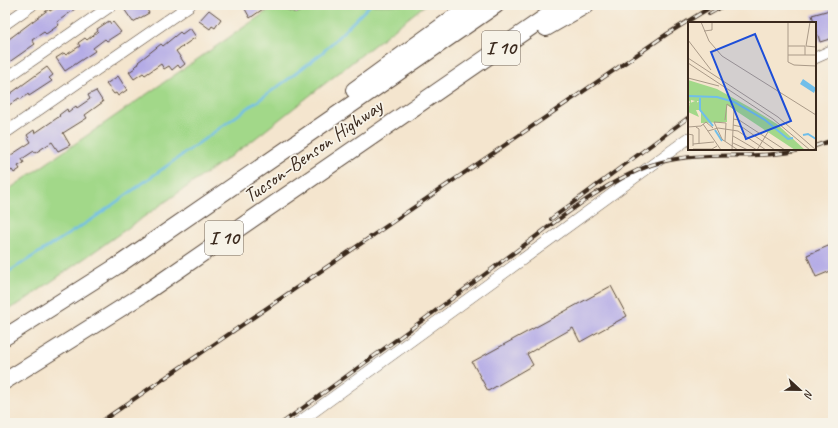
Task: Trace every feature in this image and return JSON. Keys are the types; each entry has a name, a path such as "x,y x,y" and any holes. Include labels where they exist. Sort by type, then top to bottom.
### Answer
{"highway":[{"path":"100,277 471,5"},
{"name":"Tucson–Benson Highway","path":"5,337 100,277 496,5"},
{"name":"Tucson–Benson Highway","path":"5,381 142,295 563,5"},
{"path":"439,90 586,5"}],"street":[{"path":"5,24 32,5"},
{"path":"5,79 112,5"},
{"path":"5,133 190,5"},
{"path":"290,5 303,5"},
{"path":"816,58 833,50"},
{"path":"298,423 688,139"}],"green space":[{"path":"276,5 425,5 248,144 22,302 5,311 5,192"}],"building":[{"path":"59,5 72,5 75,9 57,22 59,25 46,34 44,32 32,40 35,44 5,65 5,42 49,9 50,11"},
{"path":"130,5 134,9 139,5 144,5 149,13 133,22 124,9"},
{"path":"246,5 260,5 263,9 250,18 245,9 247,7"},
{"path":"833,9 833,38 820,42 816,28 816,22 814,22 812,15"},
{"path":"209,10 221,19 215,28 212,26 210,29 199,21"},
{"path":"109,21 111,24 113,22 121,32 107,41 105,39 93,48 95,51 65,71 56,58 64,53 66,55 80,46 78,43 85,38 87,40 98,31 97,29"},
{"path":"190,28 196,37 176,51 185,64 180,68 178,65 172,70 169,66 164,69 161,64 145,75 143,73 134,79 129,72 139,64 138,62 161,44 163,46 180,32 182,34"},
{"path":"47,67 53,75 49,78 52,81 29,96 28,94 20,100 19,98 5,108 5,96"},
{"path":"118,76 127,90 118,96 116,93 114,94 106,84"},
{"path":"96,91 103,102 85,115 87,118 63,133 70,145 58,151 52,142 22,159 24,163 18,166 20,169 14,173 12,170 9,172 5,167 5,159 31,142 27,135 34,130 35,133 60,116 59,115 67,109 68,112 76,106 77,108 90,99 88,95"},
{"path":"833,244 833,270 816,277 807,255"},
{"path":"611,286 627,316 580,342 573,328 527,354 533,365 488,391 472,362"}],"waterway":[{"path":"5,274 94,218 287,80 322,53 370,5"}],"railway":[{"path":"99,423 667,34 714,5"},
{"path":"709,14 725,5"},
{"path":"551,219 688,118"},
{"path":"816,146 833,140"},
{"path":"282,423 577,206 632,173 651,165 689,157 766,155 800,150"}]}
